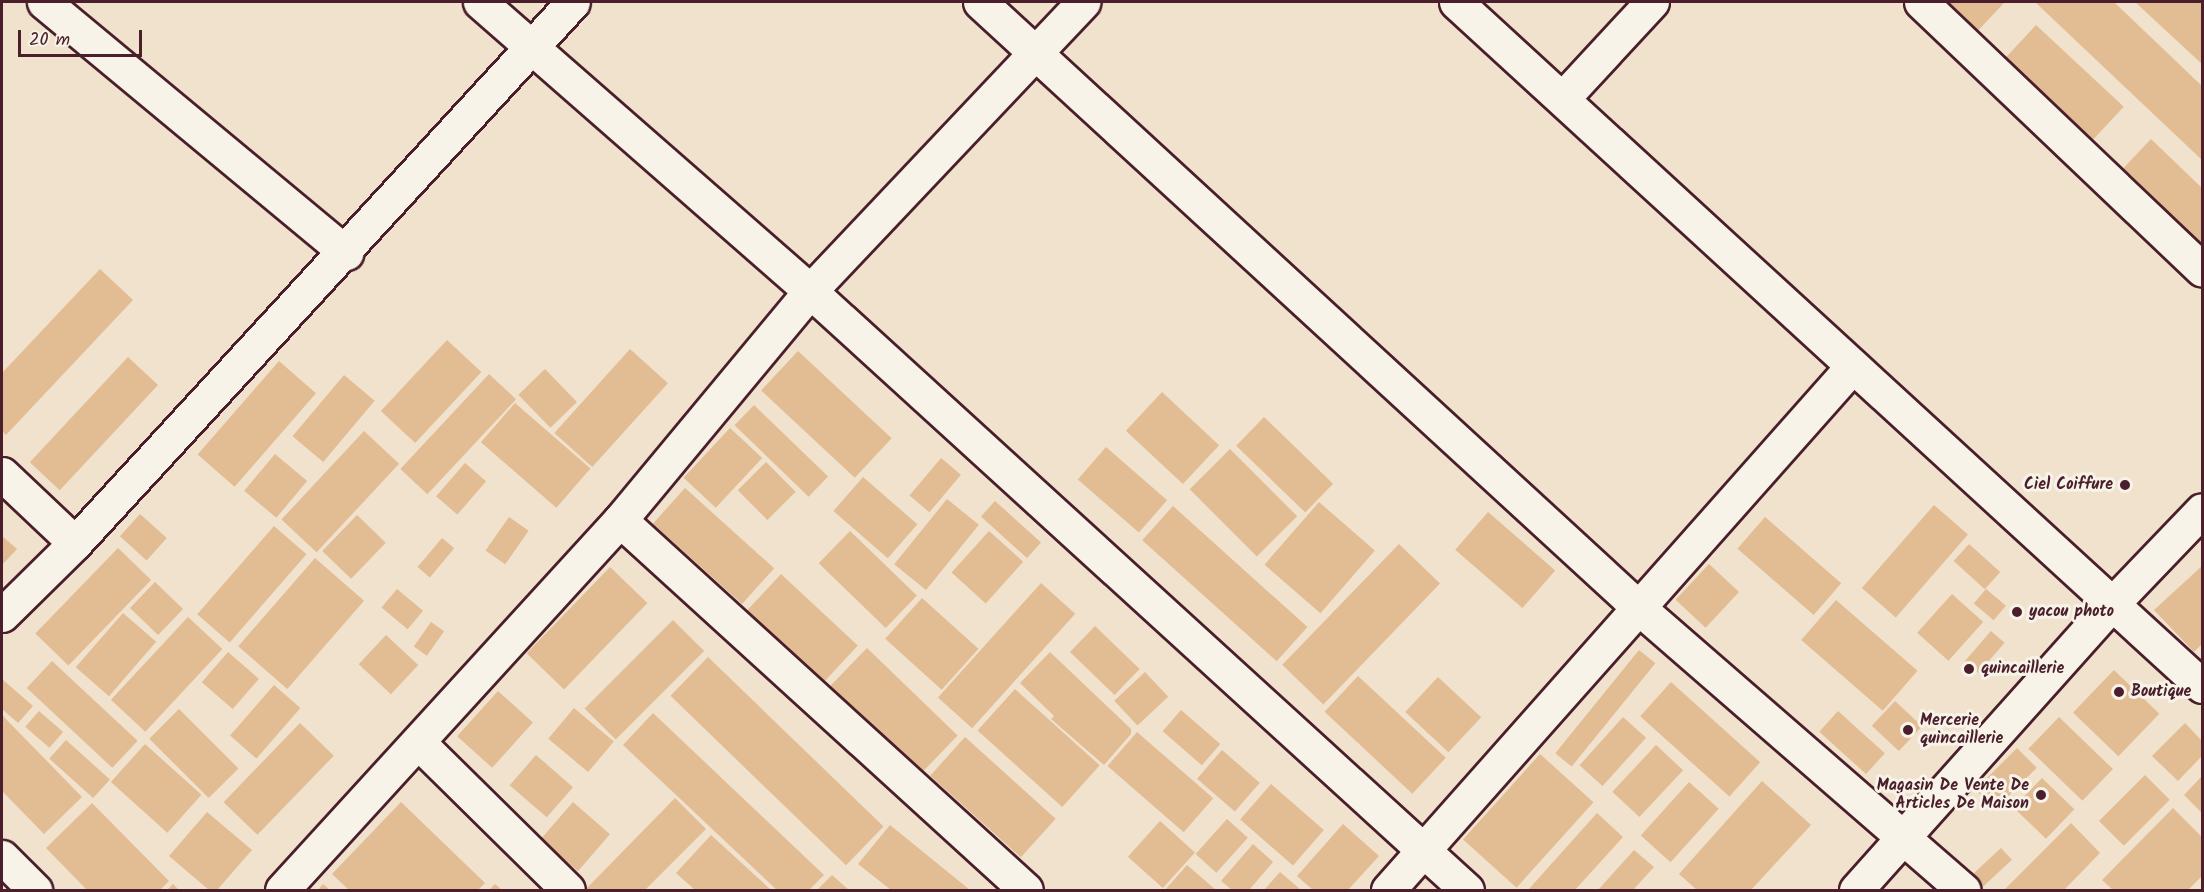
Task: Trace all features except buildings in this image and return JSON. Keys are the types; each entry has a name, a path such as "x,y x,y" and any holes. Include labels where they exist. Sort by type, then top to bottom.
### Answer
{"street":[{"path":"44,2 346,253"},
{"path":"480,2 810,291 1467,891"},
{"path":"2,615 75,543 346,253 531,45 573,2"},
{"path":"980,2 1639,608 1906,838 1964,891"},
{"path":"282,891 621,520 810,291 1034,51 1083,2"},
{"path":"1456,2 1563,98 1851,368 2202,686"},
{"path":"1563,98 1652,2"},
{"path":"1921,2 2202,270"},
{"path":"1388,891 1851,368"},
{"path":"2,474 75,543"},
{"path":"1857,891 2112,604 2202,510"},
{"path":"621,520 1026,891"},
{"path":"419,743 568,891"},
{"path":"2,857 35,891"}],"place":[{"name":"Ciel Coiffure","path":"2125,485"},
{"name":"yacou photo","path":"2017,612"},
{"name":"quincaillerie","path":"1969,669"},
{"name":"Boutique","path":"2119,692"},
{"name":"Mercerie quincaillerie","path":"1908,730"},
{"name":"Magasin De Vente De Articles De Maison","path":"2041,795"}]}
